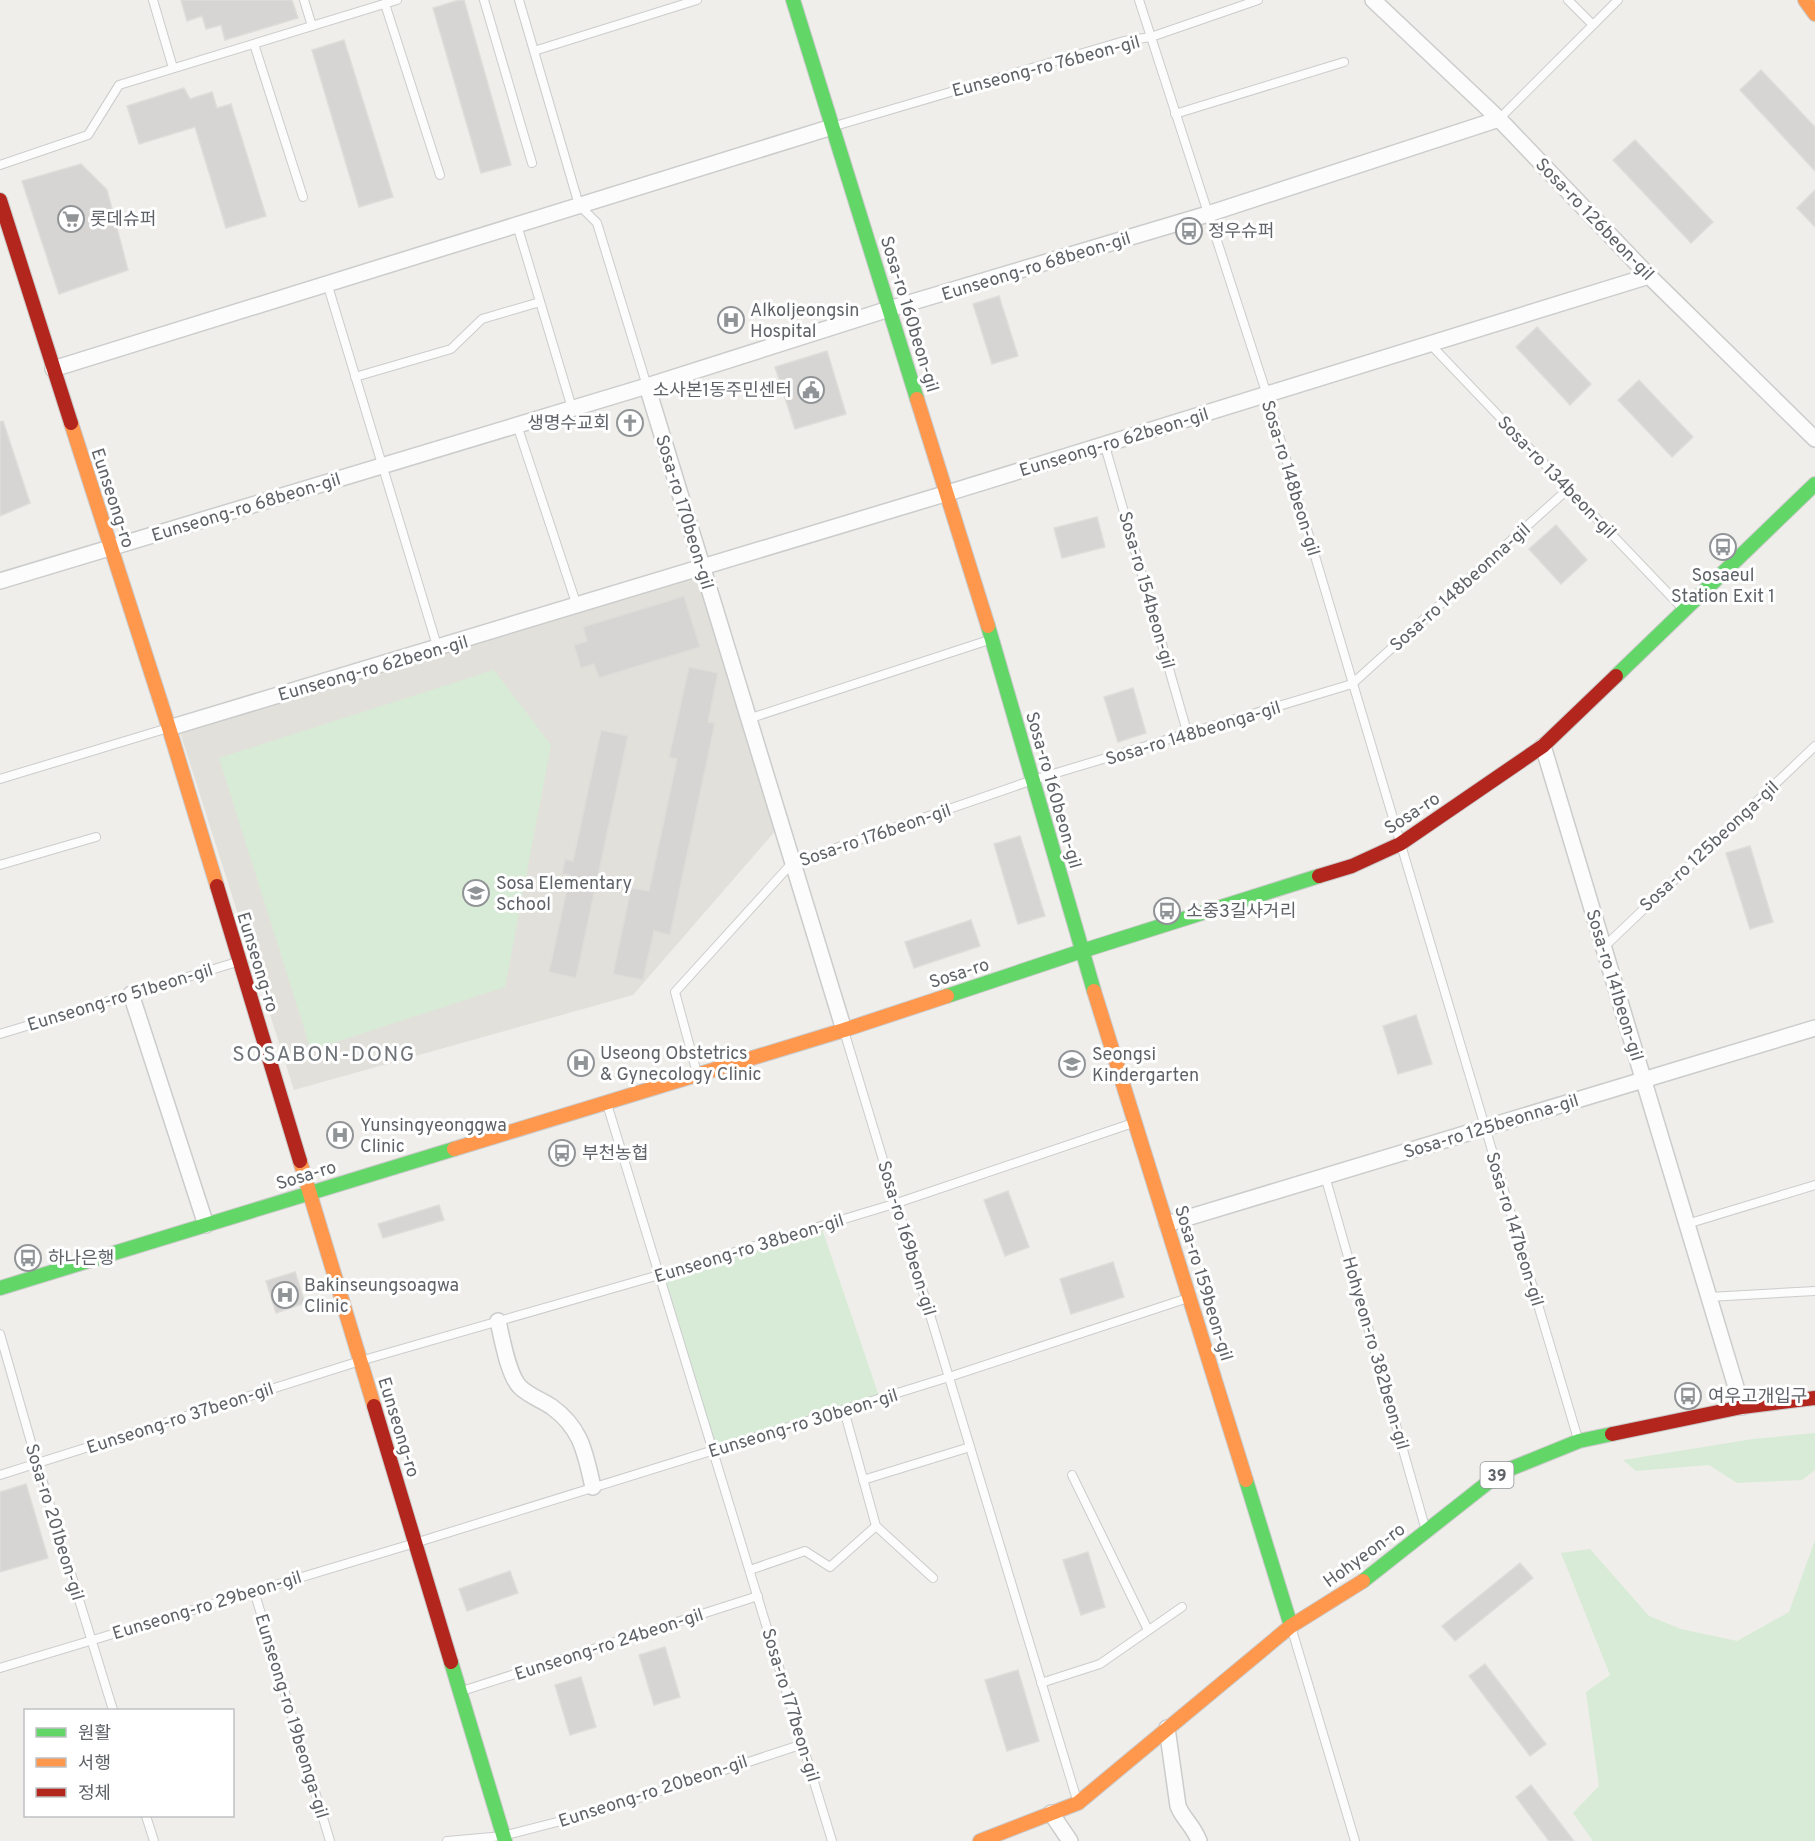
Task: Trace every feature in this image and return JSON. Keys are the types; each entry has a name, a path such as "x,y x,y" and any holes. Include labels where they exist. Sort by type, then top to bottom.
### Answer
{"street":[{"name":"Sosa-ro 160beon-gil","path":"793,0 992,639 1082,951"},
{"name":"Sosa-ro 126beon-gil","path":"1373,0 1499,119 1649,276 1815,439"},
{"path":"1805,0 1815,14"},
{"name":"Eunseong-ro 68beon-gil","path":"0,581 647,386 889,309 1208,214 1499,119"},
{"path":"53,369 832,127"},
{"name":"Eunseong-ro","path":"0,200 169,728 504,1839"},
{"name":"Eunseong-ro 62beon-gil","path":"169,728 438,649 1105,446 1649,276"},
{"name":"Sosa-ro 170beon-gil","path":"647,386 844,1030"},
{"name":"Sosa-ro","path":"0,1288 844,1030 1082,951 1352,866 1400,844 1543,746 1815,484"},
{"name":"Sosa-ro 141beon-gil","path":"1543,746 1742,1407"},
{"name":"Sosa-ro 159beon-gil","path":"1082,951 1291,1626"},
{"path":"131,994 206,1225"},
{"name":"Sosa-ro 125beonna-gil","path":"1167,1224 1815,1028"},
{"path":"498,1321 514,1378 520,1387 552,1407 576,1430 583,1445 593,1487"},
{"name":"Hohyeon-ro","path":"982,1841 1078,1803 1291,1626 1359,1584 1500,1473 1579,1441 1742,1407 1815,1398"},
{"path":"1167,1728 1178,1806 1199,1841"},
{"path":"1051,1813 1070,1841"}],"lane":[{"path":"153,0 173,68"},
{"path":"304,0 312,26"},
{"path":"0,165 88,135 119,85 397,0"},
{"path":"484,0 532,163"},
{"name":"Sosa-ro 170beon-gil","path":"519,0 579,205 597,223 647,386"},
{"path":"534,51 697,0"},
{"name":"Sosa-ro 148beon-gil","path":"1139,0 1267,395 1400,844"},
{"name":"Eunseong-ro 76beon-gil","path":"832,127 1113,45 1151,37 1258,0"},
{"path":"1568,0 1593,25"},
{"path":"1499,119 1618,0"},
{"path":"385,4 440,175"},
{"path":"255,44 303,197"},
{"path":"1175,114 1344,62"},
{"path":"517,225 572,408"},
{"path":"327,283 438,649"},
{"path":"356,377 451,349 482,319 540,302"},
{"name":"Sosa-ro 134beon-gil","path":"1430,344 1685,610"},
{"path":"517,425 577,606"},
{"name":"Sosa-ro 154beon-gil","path":"1105,446 1188,735"},
{"name":"Sosa-ro 148beonna-gil","path":"1352,684 1568,489"},
{"path":"748,719 992,639"},
{"name":"Sosa-ro 148beonga-gil","path":"1033,780 1352,684"},
{"path":"0,779 169,728"},
{"name":"Sosa-ro 125beonga-gil","path":"1604,947 1815,746"},
{"name":"Sosa-ro 176beon-gil","path":"698,1074 675,992 792,863 1033,780"},
{"path":"0,866 96,837"},
{"name":"Sosa-ro 147beon-gil","path":"1400,844 1579,1441"},
{"name":"Eunseong-ro 51beon-gil","path":"0,1034 239,961"},
{"name":"Sosa-ro 169beon-gil","path":"844,1030 1078,1803"},
{"name":"Sosa-ro 177beon-gil","path":"607,1102 832,1841"},
{"name":"Eunseong-ro 38beon-gil","path":"360,1361 659,1275 897,1203 1135,1122"},
{"name":"Hohyeon-ro 382beon-gil","path":"1325,1176 1426,1531"},
{"path":"1687,1224 1815,1185"},
{"path":"1709,1297 1815,1291"},
{"name":"Eunseong-ro 30beon-gil","path":"415,1543 949,1377 1189,1297"},
{"name":"Sosa-ro 201beon-gil","path":"0,1334 37,1464 113,1709"},
{"name":"Eunseong-ro 37beon-gil","path":"0,1475 360,1361"},
{"path":"844,1410 876,1526 933,1578"},
{"path":"863,1480 970,1447"},
{"path":"1072,1475 1148,1630"},
{"path":"750,1570 805,1551 830,1567 876,1526"},
{"name":"Eunseong-ro 29beon-gil","path":"0,1668 415,1543"},
{"name":"Eunseong-ro 19beonga-gil","path":"254,1591 330,1841"},
{"name":"Eunseong-ro 24beon-gil","path":"460,1691 758,1596"},
{"path":"1041,1683 1100,1664 1182,1607"},
{"path":"1291,1626 1355,1841"},
{"name":"Eunseong-ro 20beon-gil","path":"447,1841 504,1839 600,1811 803,1744"},
{"path":"147,1817 154,1841"}],"shaded area":[{"name":"Sosa Elementary School","path":"698,575 777,829 633,995 294,1090 180,732"}],"green space":[{"path":"494,670 551,745 505,987 311,1050 219,758"},
{"path":"821,1226 880,1399 713,1450 659,1275"},
{"path":"1815,1433 1815,1470 1802,1480 1737,1483 1709,1465 1636,1471 1623,1460 1753,1439"},
{"path":"1815,1540 1815,1841 1593,1841 1573,1813 1599,1786 1586,1692 1610,1675 1561,1553 1590,1549 1649,1616 1681,1629 1737,1641 1789,1612"}],"building":[{"path":"181,0 292,0 298,18 225,40 221,25 206,29 202,16 187,21"},
{"path":"464,0 511,165 481,173 433,8"},
{"path":"344,40 393,197 359,207 312,50"},
{"path":"1761,70 1815,127 1815,171 1740,90"},
{"path":"184,88 190,99 212,92 217,108 231,104 266,216 226,228 195,127 139,144 127,106"},
{"path":"1635,140 1713,222 1691,243 1613,160"},
{"path":"81,164 107,190 128,270 59,294 22,181"},
{"path":"1815,190 1815,227 1797,208"},
{"path":"999,296 1018,356 992,364 973,304"},
{"path":"1537,327 1591,384 1570,405 1516,347"},
{"name":"소사본1동주민센터","path":"827,351 846,414 795,429 775,367"},
{"path":"1639,380 1693,437 1672,457 1618,400"},
{"path":"3,421 30,503 0,516 0,422"},
{"path":"1097,517 1105,547 1062,558 1054,528"},
{"path":"1556,525 1587,560 1561,584 1529,549"},
{"path":"684,596 700,647 599,678 594,664 581,668 574,645 587,641 583,627"},
{"path":"689,667 718,673 708,722 715,723 670,935 654,931 643,980 613,974 631,888 649,891 677,759 669,757"},
{"path":"1133,688 1146,733 1118,742 1104,697"},
{"path":"601,730 628,736 576,978 549,972 570,875 562,874 565,859 573,861"},
{"path":"1020,836 1045,916 1018,924 994,844"},
{"path":"1750,846 1773,922 1750,929 1726,853"},
{"path":"971,920 980,946 914,968 905,942"},
{"path":"1416,1015 1432,1064 1398,1074 1383,1026"},
{"path":"1008,1191 1029,1247 1005,1256 984,1200"},
{"path":"439,1205 444,1220 383,1238 378,1224"},
{"path":"1113,1262 1124,1297 1071,1314 1060,1279"},
{"path":"295,1272 305,1303 276,1313 266,1281"},
{"path":"26,1484 48,1558 0,1572 0,1492"},
{"path":"1088,1552 1105,1607 1081,1615 1063,1560"},
{"path":"1520,1563 1533,1578 1455,1641 1442,1626"},
{"path":"510,1571 518,1593 467,1611 459,1589"},
{"path":"665,1647 680,1697 654,1705 639,1655"},
{"path":"1485,1664 1546,1744 1530,1756 1469,1676"},
{"path":"1018,1670 1039,1741 1007,1751 985,1680"},
{"path":"581,1677 596,1727 570,1735 555,1685"},
{"path":"1531,1785 1574,1841 1549,1841 1516,1797"}],"traffic: fast":[{"path":"793,0 917,399"},
{"path":"1616,676 1815,484"},
{"path":"988,626 1094,991"},
{"path":"947,996 1319,876"},
{"path":"0,1288 454,1149"},
{"path":"1363,1581 1500,1473 1579,1441 1612,1434"},
{"path":"1246,1480 1291,1626"},
{"path":"451,1662 505,1841"}],"traffic: slow":[{"path":"1805,0 1815,14"},
{"path":"917,399 988,626"},
{"path":"71,423 217,886"},
{"path":"1094,991 1246,1480"},
{"path":"454,1149 844,1030 947,996"},
{"path":"300,1161 374,1406"},
{"path":"980,1841 1078,1803 1291,1626 1363,1581"}],"traffic: jam":[{"path":"0,200 71,423"},
{"path":"1319,876 1352,866 1400,844 1543,746 1616,676"},
{"path":"217,886 300,1161"},
{"path":"1612,1434 1742,1407 1815,1398"},
{"path":"374,1406 451,1662"}],"place":[{"name":"롯데슈퍼","path":"71,219"},
{"name":"정우슈퍼","path":"1189,231"},
{"name":"Alkoljeongsin Hospital","path":"731,320"},
{"name":"소사본1동주민센터","path":"811,390"},
{"name":"생명수교회","path":"630,423"},
{"name":"Sosaeul Station Exit 1","path":"1723,547"},
{"name":"Sosa Elementary School","path":"476,893"},
{"name":"소중3길사거리","path":"1167,911"},
{"name":"Useong Obstetrics & Gynecology Clinic","path":"581,1063"},
{"name":"Seongsi Kindergarten","path":"1072,1064"},
{"name":"Yunsingyeonggwa Clinic","path":"340,1135"},
{"name":"부천농협","path":"562,1153"},
{"name":"하나은행","path":"28,1258"},
{"name":"Bakinseungsoagwa Clinic","path":"285,1295"},
{"name":"여우고개입구","path":"1688,1396"}],"district":[{"name":"SOSABON-DONG","path":"324,1054"}]}
